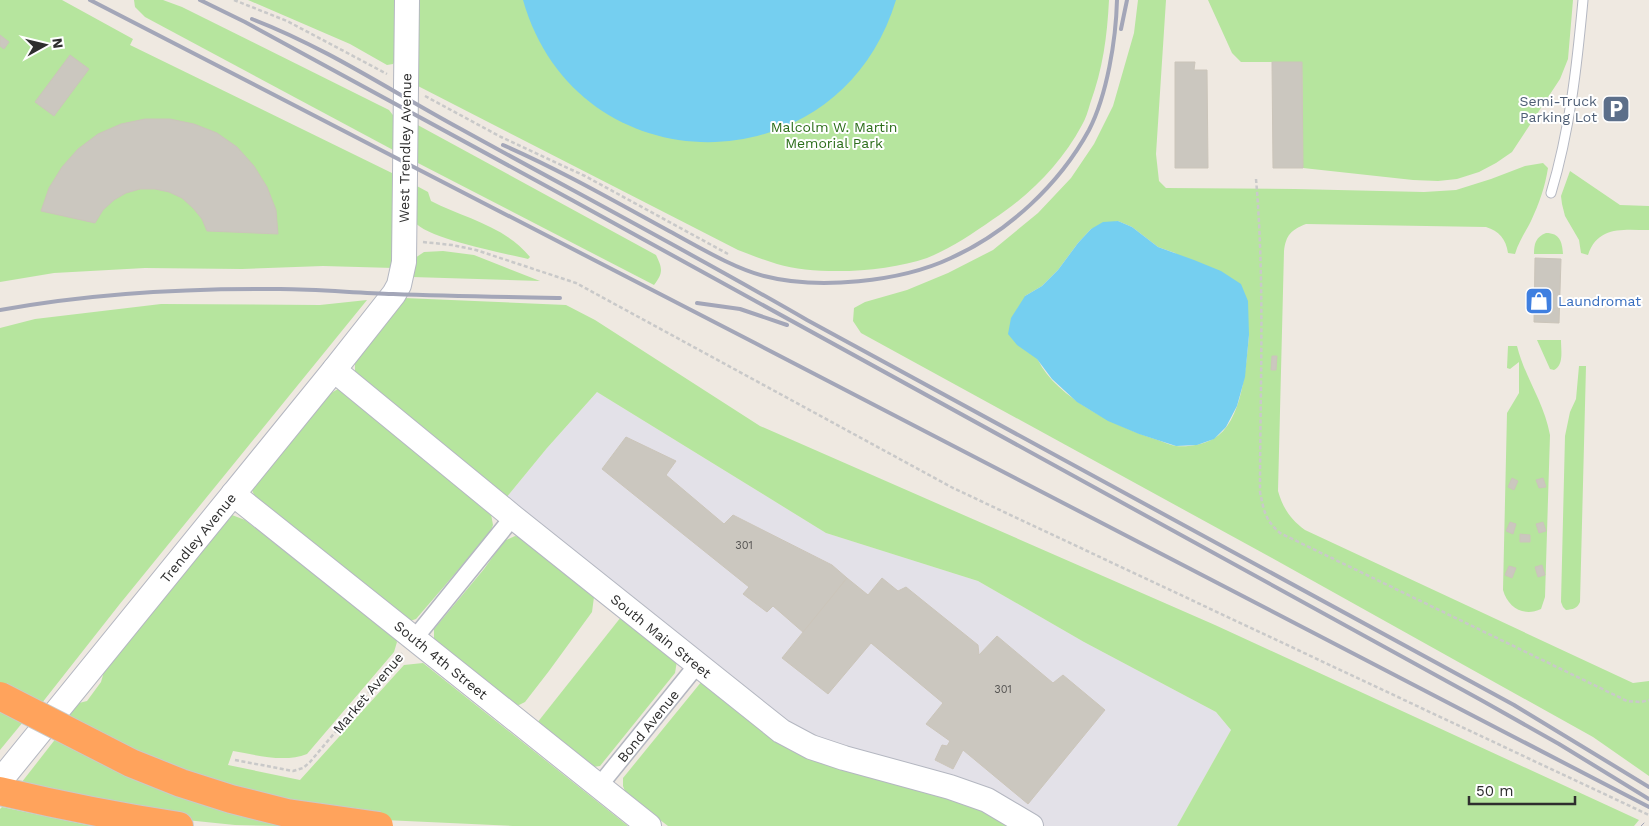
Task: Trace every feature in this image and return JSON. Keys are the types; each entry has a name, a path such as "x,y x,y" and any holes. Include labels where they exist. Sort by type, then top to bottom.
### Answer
{"highway":[{"path":"0,696 131,763 181,783 231,799 287,813 379,826"},
{"path":"0,791 81,809 179,826"}],"street":[{"name":"West Trendley Avenue","path":"394,294 402,273 404,240 407,0"},
{"name":"Trendley Avenue","path":"0,781 394,294"},
{"name":"South Main Street","path":"334,370 696,665 781,730 811,747 950,787 988,800 1030,826"},
{"name":"South 4th Street","path":"233,494 649,826"},
{"path":"414,639 513,517"},
{"name":"Bond Avenue","path":"600,786 696,665"}],"lane":[{"path":"1551,193 1566,137 1572,102 1583,0"}],"path":[{"path":"234,0 287,21 501,136 585,176 728,254"},
{"path":"1256,179 1261,275 1260,492 1264,511 1270,524 1280,533 1626,701 1641,702 1649,700"},
{"path":"404,240 452,245 476,250 576,284 954,488 1649,816"},
{"name":"Market Avenue","path":"235,760 293,771 303,768 414,639"}],"shaded area":[{"path":"597,392 826,533 978,581 1084,642 1216,712 1231,730 1177,826 1045,826 1017,805 843,748 798,730 506,498"}],"green space":[{"path":"0,0 62,0 133,39 130,45 396,175 394,268 323,266 242,269 145,268 54,273 0,282"},
{"path":"134,0 163,0 182,7 389,110 396,119 395,151 145,17 135,7"},
{"path":"248,0 396,0 396,59 393,64 387,65 350,44"},
{"name":"Malcolm W. Martin Memorial Park","path":"417,0 1109,0 1106,40 1086,117 1064,153 1031,190 1006,211 969,236 927,258 892,267 832,271 794,268 738,250 416,85"},
{"path":"1138,0 1166,0 1156,154 1159,181 1166,188 1424,192 1456,190 1525,166 1543,163 1548,168 1539,202 1515,254 1508,253 1506,244 1501,236 1486,227 1306,224 1290,234 1284,251 1278,491 1288,513 1305,530 1633,683 1649,681 1649,776 1593,737 1272,558 861,333 853,321 854,308 865,302 907,290 948,273 993,250 1038,213 1071,178 1094,144 1113,106 1134,33","holes":["1118,221 1132,227 1158,247 1175,253 1249,335 1244,377 1237,407 1223,431 1204,443 1190,446 1174,446 1125,428 1090,410 1074,399 1047,374 1037,358 1025,296 1042,286 1058,270 1091,229"]},
{"path":"1208,0 1573,0 1568,59 1560,79 1512,152 1479,172 1457,179 1438,181 1303,168 1302,62 1241,62 1232,53"},
{"path":"414,123 656,255 661,270 657,281 654,285 416,162"},
{"path":"1570,171 1620,205 1649,206 1649,230 1613,231 1598,238 1592,245 1588,255 1581,253 1579,240 1565,216 1562,204 1561,196"},
{"path":"415,185 428,192 431,201 496,230 520,246 530,257 528,259 467,245 422,228 415,222"},
{"path":"1546,233 1557,236 1562,246 1563,254 1534,254 1536,241"},
{"path":"443,251 474,255 540,281 412,277 415,258 424,252"},
{"path":"404,298 566,305 595,320 760,426 1215,625 1639,820 1634,826 1177,826 1231,730 1216,712 1084,642 978,581 826,533 597,392 506,498 355,373 355,364 359,355 395,313"},
{"path":"367,300 119,605 38,708 0,689 0,328 35,319 161,304 320,305"},
{"path":"1537,340 1561,340 1561,361 1554,370 1550,369"},
{"path":"1508,346 1517,346 1550,435 1545,597 1541,609 1529,612 1513,606 1503,590 1507,413 1519,393 1519,362 1510,369 1507,368"},
{"path":"1579,366 1586,366 1580,602 1573,609 1566,610 1561,602 1565,436 1570,412 1576,399"},
{"path":"338,389 491,514 493,525 490,533 416,619 410,621 255,497 251,488 326,396"},
{"path":"232,515 245,520 395,638 397,642 394,652 307,754 298,757 280,758 233,751 228,765 300,780 404,665 423,663 628,826 513,826 384,820 223,789 63,721 79,703 87,701 101,682 105,668 225,520"},
{"path":"515,536 529,539 594,597 592,612 525,702 519,705 512,704 440,648 434,639 434,629 484,569 504,541"},
{"path":"621,617 677,661 675,673 600,766 593,767 537,723"},
{"path":"702,681 781,744 980,807 1014,826 668,826 626,794 623,778"},
{"path":"0,709 23,722 0,750"},
{"path":"57,737 282,822 282,826 235,825 186,820 18,787"},
{"path":"2,807 92,826 0,826 0,809"}],"water":[{"path":"523,0 896,0 866,62 821,106 767,133 708,142 650,133 596,107 552,62"},
{"path":"1118,221 1132,227 1158,247 1221,271 1241,284 1248,301 1249,335 1245,377 1237,406 1226,427 1214,439 1197,445 1176,446 1139,434 1108,421 1077,402 1052,379 1037,359 1017,345 1008,334 1011,318 1025,296 1042,286 1058,270 1091,229 1103,222"}],"building":[{"path":"0,35 9,42 4,49 0,46"},
{"path":"70,55 89,69 54,116 35,102"},
{"path":"1175,62 1195,62 1194,70 1207,70 1208,168 1175,168"},
{"path":"1272,62 1302,62 1303,168 1273,168"},
{"path":"145,119 170,119 194,124 217,133 237,147 254,166 267,187 276,210 278,234 207,231 202,219 182,198 169,192 155,189 140,189 126,193 114,200 103,210 95,223 41,211 49,188 62,167 78,149 98,134 121,124"},
{"path":"1535,258 1561,259 1559,323 1534,322"},
{"path":"1272,356 1277,356 1276,370 1271,370"},
{"path":"626,437 676,461 666,475 724,524 733,515 832,565 847,578 804,633 773,606 767,612 743,594 749,587 602,469"},
{"path":"1512,478 1518,481 1514,490 1508,487"},
{"path":"1543,478 1546,487 1539,488 1536,480"},
{"path":"1510,522 1516,524 1513,534 1506,531"},
{"path":"1543,522 1546,531 1539,533 1536,524"},
{"path":"1520,534 1530,535 1530,542 1520,542"},
{"path":"1542,565 1545,575 1538,577 1535,567"},
{"path":"1509,566 1516,568 1512,578 1505,575"},
{"path":"847,578 868,595 882,578 898,591 906,587 978,645 979,655 997,636 1053,683 1063,675 1105,710 1028,804 963,750 953,769 935,760 942,745 947,746 950,741 926,724 943,703 871,643 828,694 782,658"}],"tram line":[{"path":"1641,826 1644,823"}],"railway":[{"path":"90,0 1649,807"},
{"path":"200,0 245,22 1481,700 1559,744 1649,799"},
{"path":"503,145 566,175 715,256 740,268 764,276 785,280 833,283 884,278 908,273 951,258 992,235 1030,205 1063,170 1089,130 1101,101 1106,84 1115,32 1117,0"},
{"path":"1121,29 1127,0"},
{"path":"252,19 332,56 807,320 1514,705 1649,787"},
{"path":"0,310 69,299 210,289 294,289 414,295 560,298"},
{"path":"697,303 740,309 787,325"}],"place":[{"name":"Semi-Truck Parking Lot","path":"1616,109"},
{"name":"Laundromat","path":"1539,301"}]}
